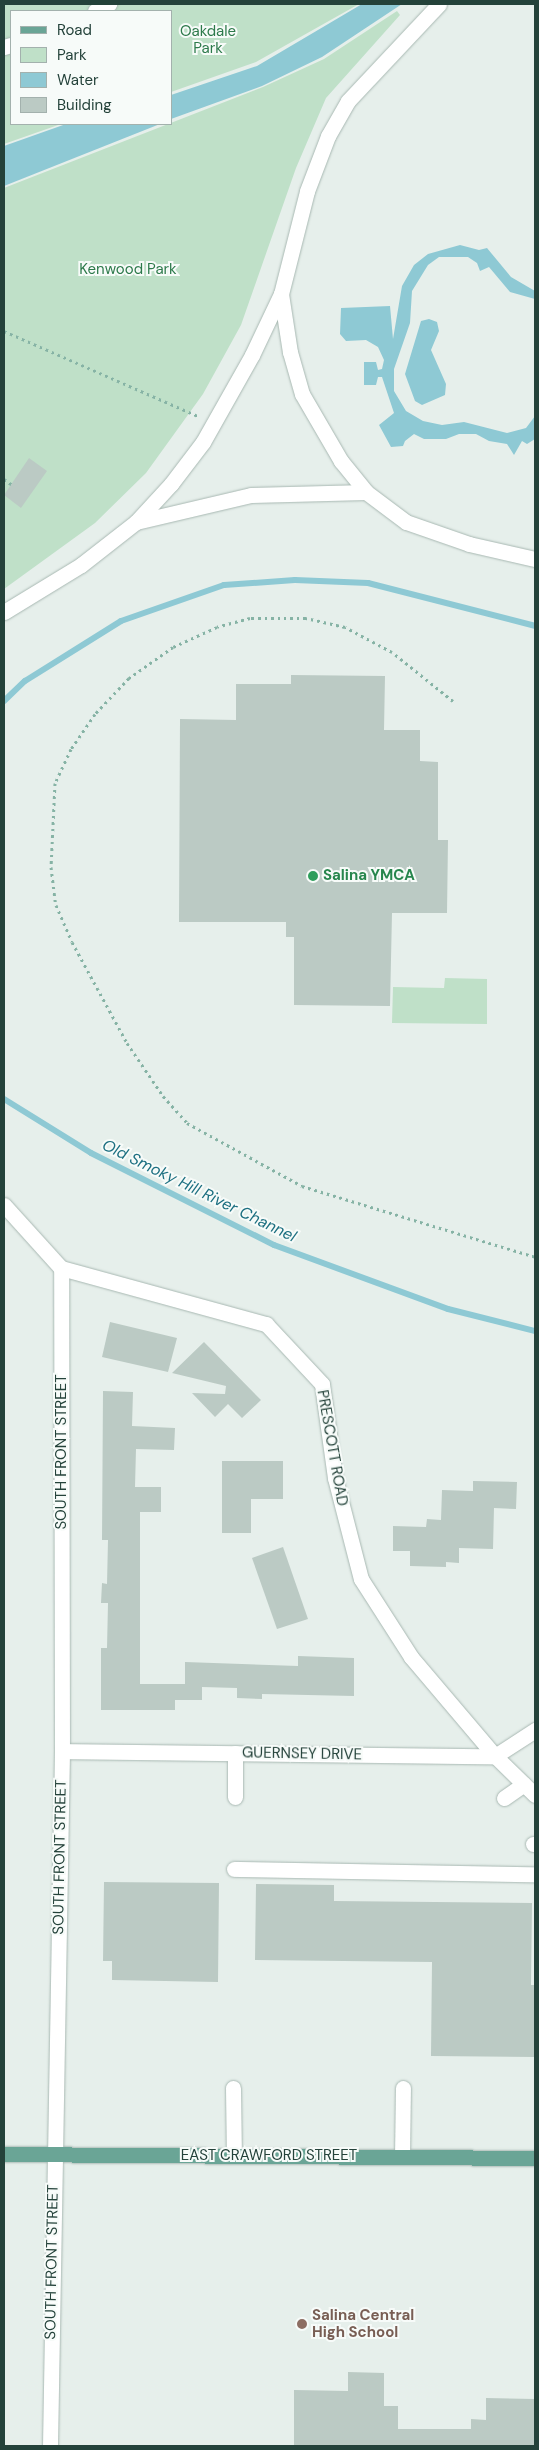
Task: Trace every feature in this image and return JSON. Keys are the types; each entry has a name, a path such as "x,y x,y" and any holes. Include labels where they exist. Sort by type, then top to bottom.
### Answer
{"main road":[{"name":"EAST CRAWFORD STREET","path":"4,2154 535,2158"}],"street":[{"path":"97,10 109,4"},
{"path":"4,612 81,565 136,522 171,484 213,425 252,355 281,294 307,191 328,136 348,101 439,4"},
{"path":"281,294 290,352 302,394 341,461 366,492 406,522 469,544 535,559"},
{"path":"136,522 251,495 366,492"},
{"path":"4,1205 61,1268"},
{"name":"SOUTH FRONT STREET","path":"50,2446 62,1751 61,1268"},
{"name":"PRESCOTT ROAD","path":"61,1268 266,1324 322,1384 335,1478 361,1579 411,1657 495,1756 530,1790"},
{"path":"495,1756 535,1730"},
{"name":"GUERNSEY DRIVE","path":"62,1751 495,1756"},
{"path":"235,1753 235,1797"},
{"path":"504,1798 530,1790"},
{"path":"234,1869 535,1874"},
{"path":"233,2088 234,2156"},
{"path":"402,2157 403,2088"}],"path":[{"path":"4,331 183,408 213,425"},
{"path":"4,479 11,484"},
{"path":"453,701 392,652 345,627 306,618 250,618 217,627 174,647 129,678 95,714 71,749 55,783 51,858 56,905 72,942 127,1043 163,1096 187,1123 302,1186 535,1258"}],"green space":[{"name":"Oakdale Park","path":"4,4 359,4 256,62 172,92 172,10 10,10 10,125 58,125 4,144"},
{"name":"Kenwood Park","path":"397,11 400,15 326,98 296,168 241,325 203,394 146,473 95,523 4,589 4,188 166,125 172,125 172,122 263,87 324,59"},
{"path":"445,978 487,979 487,1024 392,1023 393,987 444,988"}],"water":[{"path":"362,4 402,4 322,57 262,86 172,119 172,95 257,66"},
{"path":"63,125 157,125 4,186 4,146"},
{"path":"460,245 479,250 487,248 511,277 535,291 535,299 510,292 489,267 480,271 477,263 468,257 439,257 428,265 412,291 410,323 394,369 394,391 406,411 423,421 442,425 464,422 507,433 526,428 535,416 535,439 527,444 522,441 514,455 507,444 489,441 476,434 459,434 446,439 424,439 414,434 405,441 403,446 391,447 379,425 394,413 382,377 378,377 376,385 364,385 364,362 376,362 378,370 382,369 384,360 378,347 366,340 346,341 340,334 341,308 390,306 393,339 402,286 414,265 428,254"},
{"path":"429,319 437,322 439,331 431,350 446,384 445,395 422,405 415,401 405,374 421,321"}],"building":[{"path":"29,458 47,471 21,508 4,495"},
{"name":"Salina YMCA","path":"291,675 385,676 384,730 420,730 420,761 438,762 438,840 448,840 447,913 392,913 390,1006 294,1005 294,937 286,937 286,922 179,922 180,719 236,720 236,684 291,684"},
{"path":"110,1322 177,1338 168,1372 102,1357"},
{"path":"204,1342 261,1400 242,1418 228,1404 215,1417 192,1393 225,1394 226,1386 172,1373"},
{"path":"103,1391 133,1392 132,1426 175,1428 174,1450 136,1449 135,1487 161,1487 161,1512 140,1512 140,1684 185,1684 185,1662 298,1666 298,1656 354,1658 354,1696 262,1694 262,1699 237,1698 237,1688 202,1687 202,1700 175,1700 175,1710 101,1710 101,1648 107,1648 108,1603 101,1603 102,1583 107,1584 108,1540 102,1540"},
{"path":"222,1461 283,1461 283,1499 251,1499 251,1533 222,1533"},
{"path":"473,1481 517,1482 516,1509 494,1508 493,1549 459,1548 459,1563 446,1562 446,1567 410,1566 410,1551 393,1551 393,1526 426,1527 427,1519 441,1520 442,1490 473,1491"},
{"path":"283,1547 308,1619 277,1629 252,1558"},
{"path":"104,1882 219,1883 218,1982 112,1980 112,1961 103,1961"},
{"path":"256,1884 334,1885 334,1901 532,1903 531,1985 535,1985 535,2057 431,2056 432,1962 255,1960"},
{"path":"348,2372 384,2373 384,2406 398,2406 398,2429 471,2429 471,2419 486,2420 486,2398 535,2399 535,2446 294,2445 294,2390 348,2391"}],"waterway":[{"name":"Old Smoky Hill River Channel","path":"4,701 25,681 121,621 224,585 295,580 368,583 535,626"},
{"name":"Old Smoky Hill River Channel","path":"4,1099 91,1153 274,1245 448,1309 535,1331"}],"place":[{"name":"Salina YMCA","path":"313,876"},
{"name":"Salina Central High School","path":"302,2324"}]}
